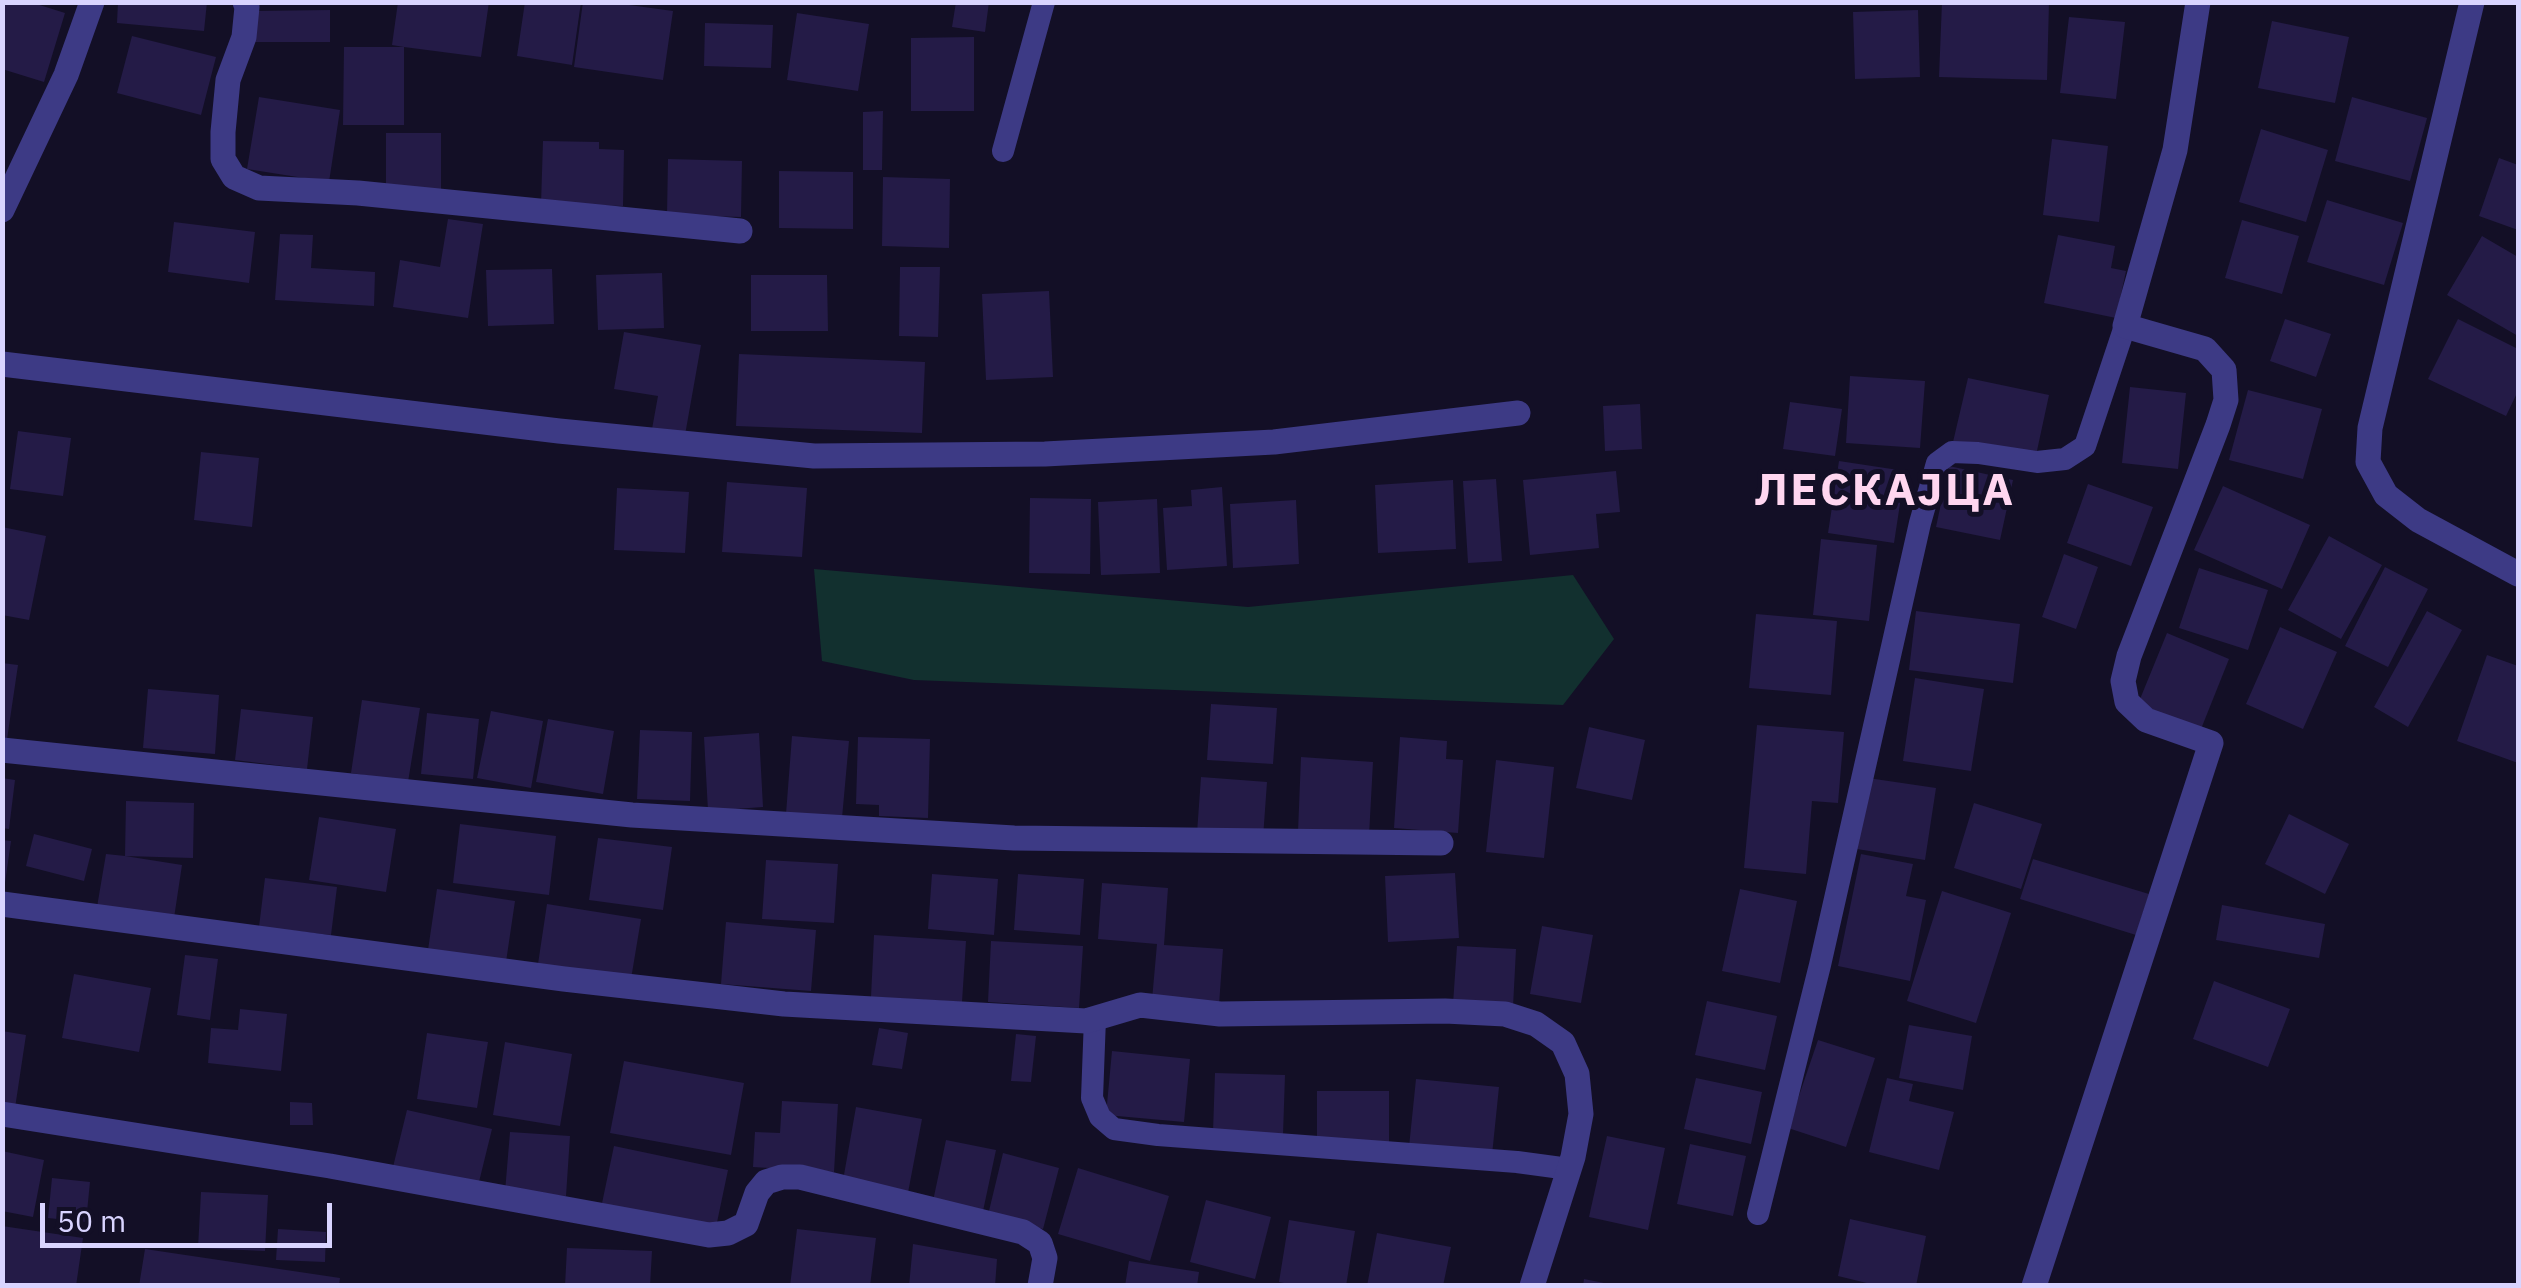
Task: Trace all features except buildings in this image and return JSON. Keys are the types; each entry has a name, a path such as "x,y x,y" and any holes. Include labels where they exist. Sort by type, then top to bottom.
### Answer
{"street":[{"path":"2,210 66,75 92,2"},
{"path":"245,2 244,37 228,80 223,132 223,159 234,177 259,188 358,193 740,230"},
{"path":"2034,1286 2211,742 2146,720 2127,702 2123,681 2226,400 2224,370 2205,349 2125,326 2175,150 2198,2"},
{"path":"2472,2 2370,428 2368,462 2386,495 2418,520 2518,574"},
{"path":"2,364 559,431 814,456 1045,454 1274,442 1518,413"},
{"path":"2,750 632,815 1014,838 1441,844"},
{"path":"2,904 564,979 784,1004 1086,1021 1140,1005 1220,1014 1505,1014 1536,1024 1562,1043 1577,1074 1580,1114 1569,1168 1532,1286"},
{"path":"2,1114 330,1166 709,1235 728,1233 746,1224 756,1193 766,1182 782,1176 800,1177 1023,1232 1040,1243 1045,1258 1040,1286"}],"lane":[{"path":"1003,150 1044,2"},
{"path":"1758,1214 1820,965 1920,523 1938,463 1952,452 2037,462 2065,459 2085,446 2125,326"},
{"path":"1095,1018 1092,1098 1100,1117 1114,1128 1569,1168"}],"green space":[{"path":"814,569 1248,607 1573,575 1614,639 1563,705 914,680 822,661"}],"district":[{"name":"ЛЕСКАЈЦА","path":"1885,492"}]}
